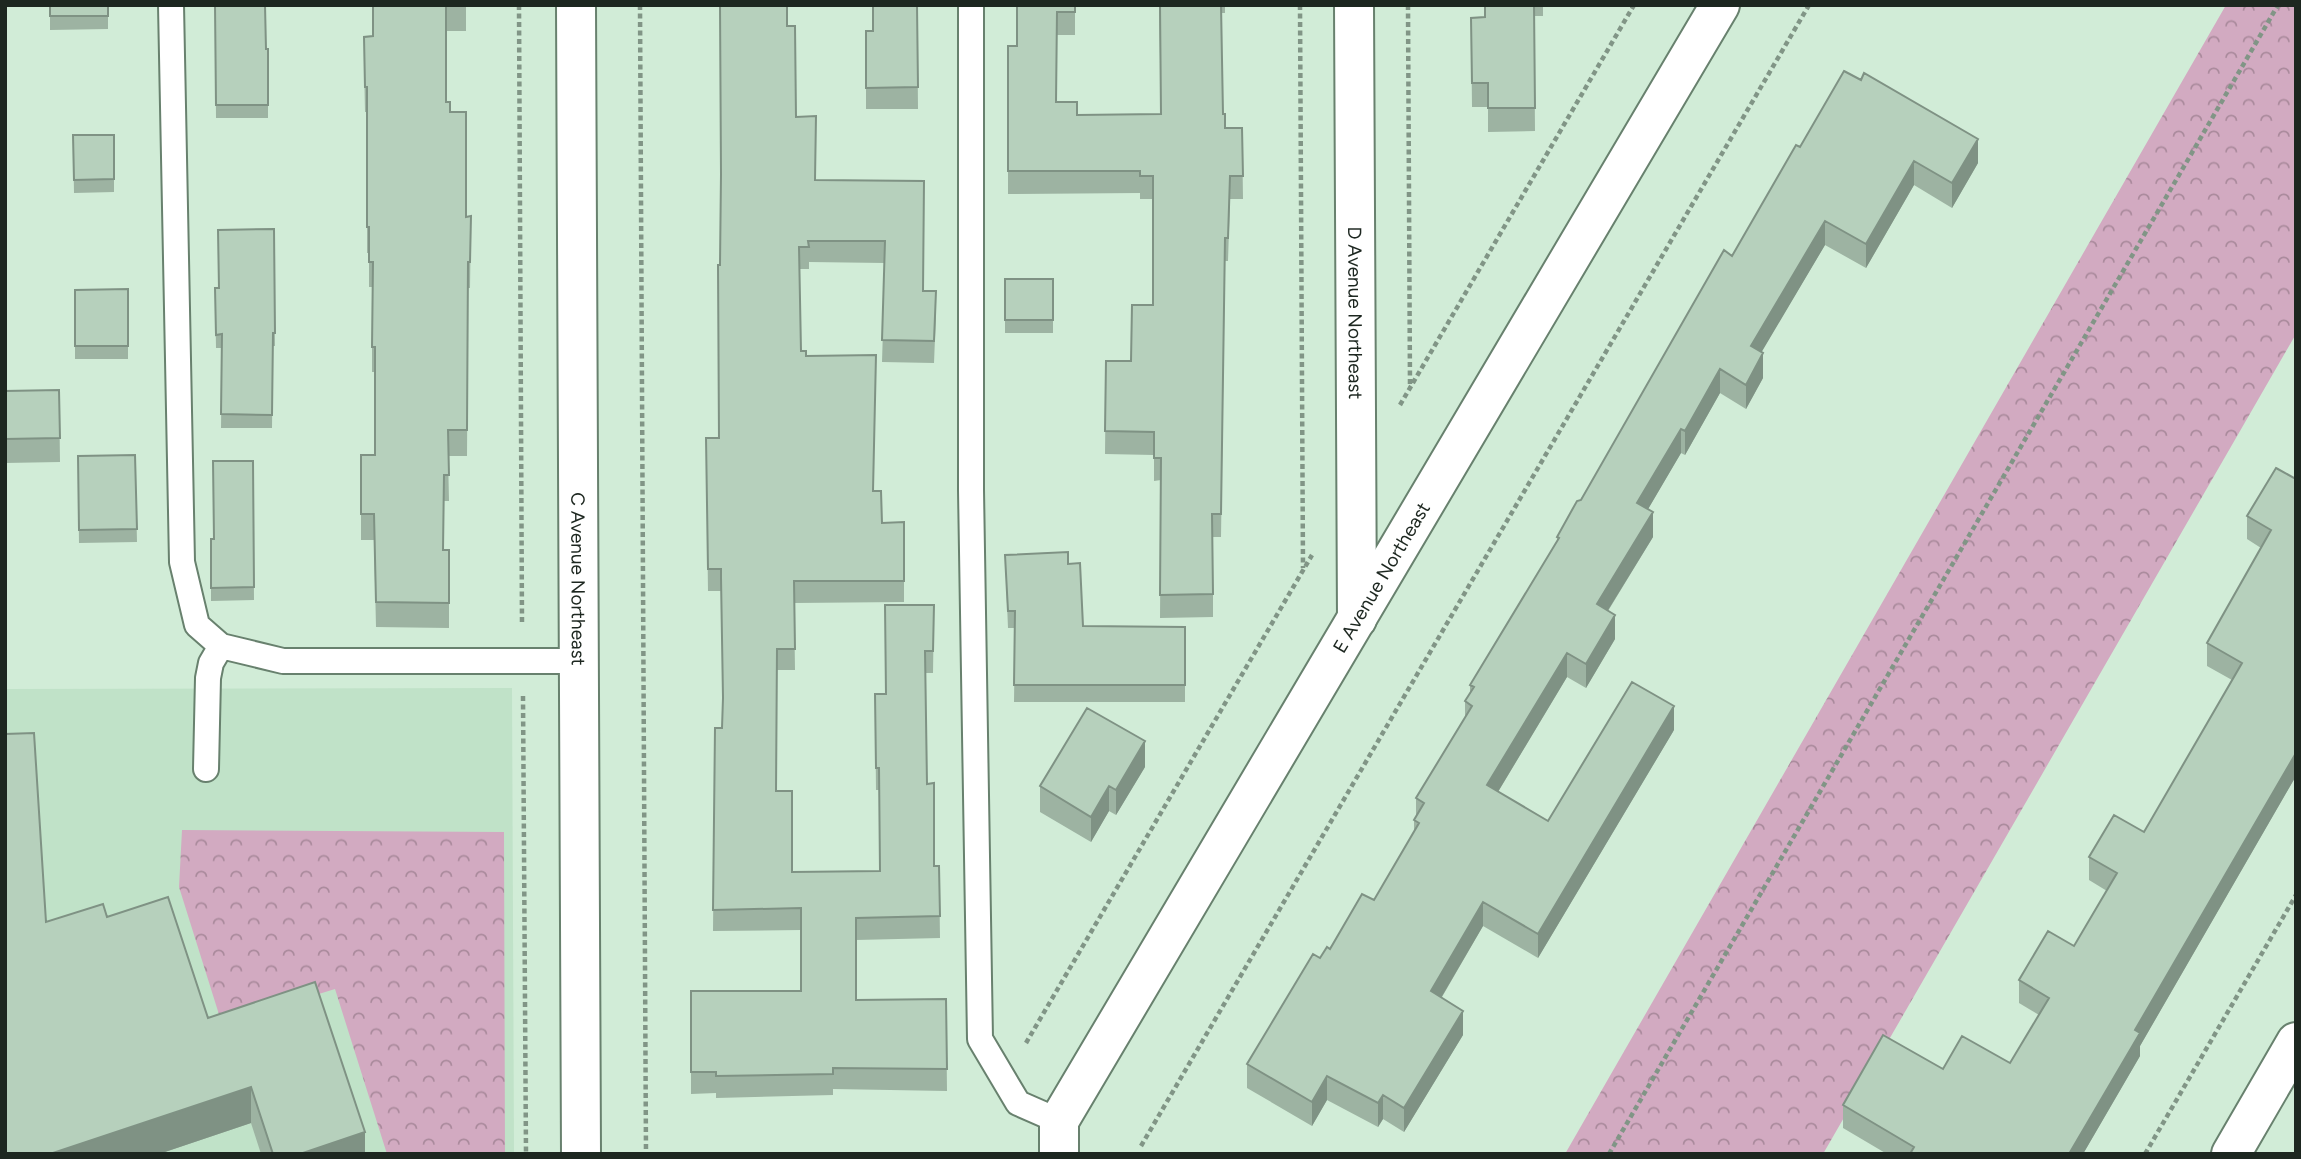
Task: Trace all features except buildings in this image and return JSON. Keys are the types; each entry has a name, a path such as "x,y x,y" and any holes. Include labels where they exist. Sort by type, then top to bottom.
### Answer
{"street":[{"name":"C Avenue Northeast","path":"576,5 581,1154"},
{"name":"D Avenue Northeast","path":"1354,5 1357,619"},
{"name":"E Avenue Northeast","path":"1059,1137 1357,619 1720,5"},
{"path":"2231,1154 2296,1042"}],"lane":[{"path":"171,5 182,562 197,625 221,646 283,661 578,661"},
{"path":"971,5 971,491 980,1039 1018,1103 1059,1137"},
{"path":"206,769 208,678 211,663 221,646"}],"path":[{"path":"519,5 526,1154"},
{"path":"640,5 646,1154"},
{"path":"1300,5 1303,570"},
{"path":"1408,5 1410,388"},
{"path":"1397,410 1634,5"},
{"path":"1140,1146 1809,5"},
{"path":"1609,1154 2278,5"},
{"path":"1004,1080 1316,548"},
{"path":"2145,1154 2296,895"}],"shaded area":[{"path":"512,688 514,1154 5,1154 5,689"}],"green space":[{"path":"2226,5 2296,5 2296,334 1823,1154 1565,1154"},
{"path":"182,830 504,832 505,1154 387,1154 335,989 222,1024 179,887"}]}
